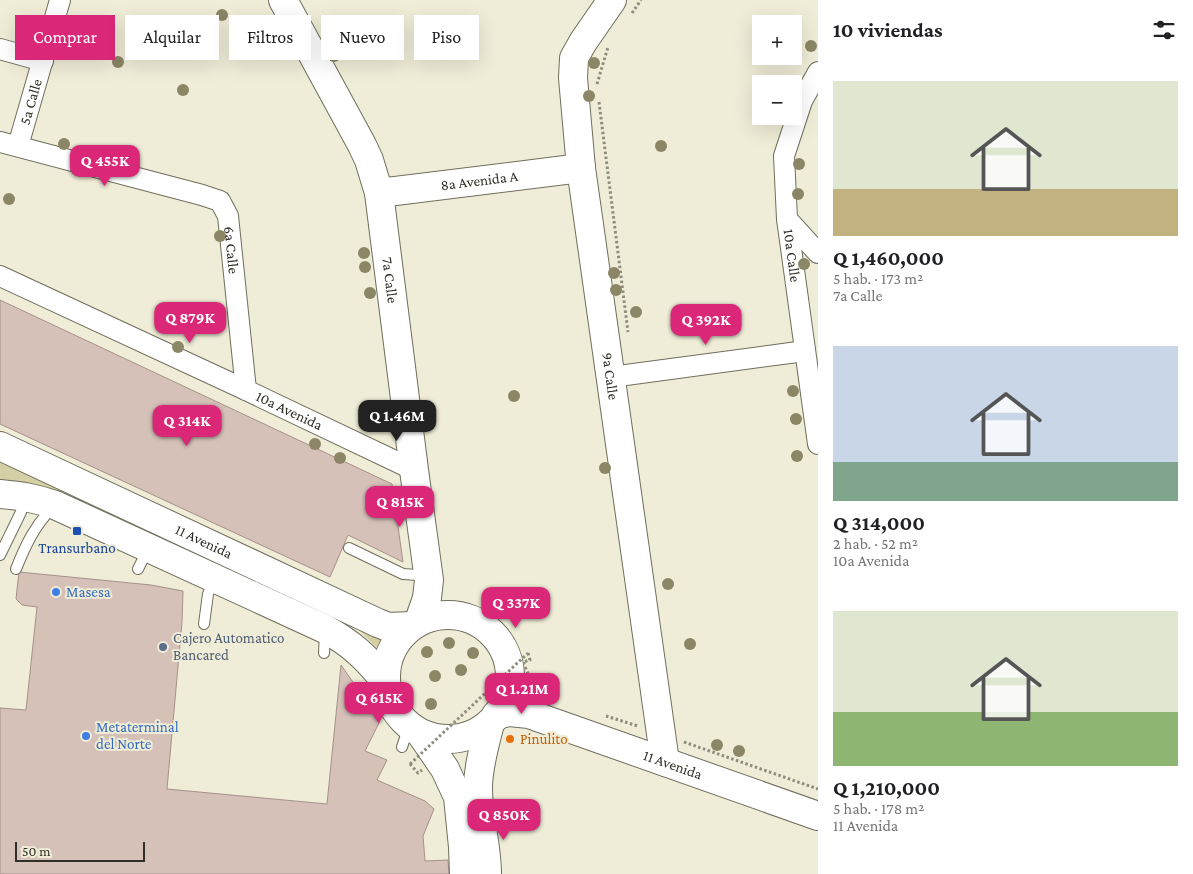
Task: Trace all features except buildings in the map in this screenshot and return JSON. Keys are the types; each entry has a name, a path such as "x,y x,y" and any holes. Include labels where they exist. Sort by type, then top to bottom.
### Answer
{"main road":[{"name":"7a Calle","path":"283,0 362,145 369,160 379,193 429,576 428,598 415,624"},
{"name":"9a Calle","path":"612,0 582,42 574,58 573,78 581,168 665,762"},
{"name":"8a Avenida A","path":"379,193 581,168"},
{"name":"11 Avenida","path":"0,446 388,627 415,624"},
{"name":"11 Avenida","path":"11,495 37,499 55,506 143,559 214,578 325,641 342,638 356,649 385,681"},
{"name":"7a Calle","path":"429,576 437,598 451,614"},
{"path":"451,614 466,617 480,623 492,633 501,645 507,659 510,675 481,759 478,787 484,873 463,848 458,797 444,775 411,735 399,716 389,700 385,681 388,660 396,641 415,624 435,616 451,614"},
{"name":"11 Avenida","path":"498,711 529,714 818,816"},
{"path":"411,735 438,739 457,739 475,733 498,711"}],"street":[{"name":"5a Calle","path":"9,144 43,61 60,0"},
{"path":"0,49 43,61"},
{"name":"10a Calle","path":"818,72 802,101 784,156 787,218 809,336 818,444"},
{"name":"6a Calle","path":"9,144 220,201 228,216 246,390"},
{"path":"787,218 818,253"},
{"name":"10a Avenida","path":"0,276 414,470"},
{"path":"611,376 809,336"}],"lane":[{"path":"0,555 23,506 11,495"},
{"path":"16,569 26,543 45,515 55,506"},
{"path":"349,548 403,574 429,576"},
{"path":"204,624 208,594 214,578"}],"path":[{"path":"410,764 528,653 530,660 524,662 537,693 529,714"},
{"path":"682,741 818,789"}],"shaded area":[{"path":"0,456 387,635 382,642 380,651 360,631 282,592 134,530 43,486 0,483"}],"place":[{"name":"Transurbano","path":"77,531"},
{"name":"Masesa","path":"56,592"},
{"name":"Cajero Automatico Bancared","path":"163,647"},
{"name":"Metaterminal del Norte","path":"86,736"},
{"name":"Pinulito","path":"510,739"}]}
